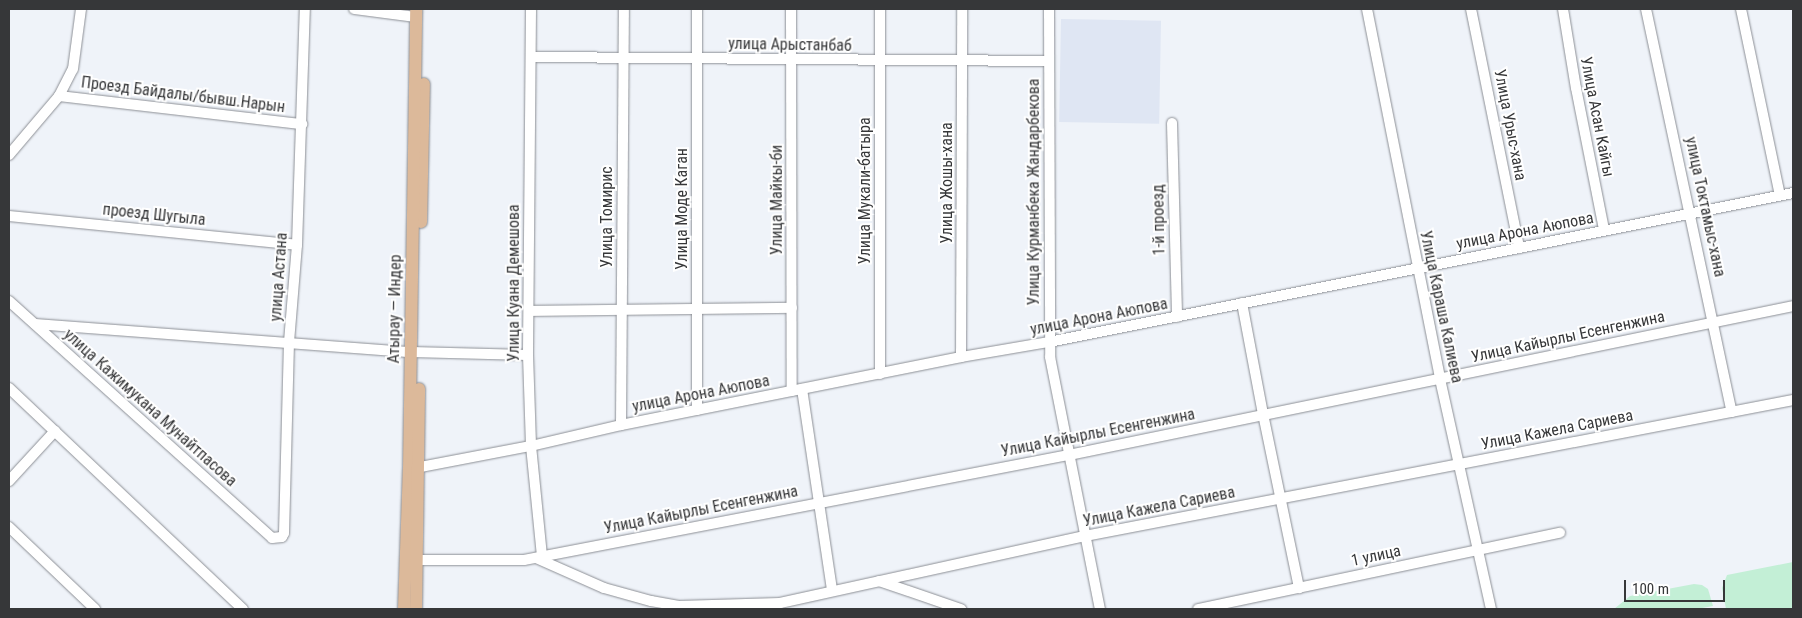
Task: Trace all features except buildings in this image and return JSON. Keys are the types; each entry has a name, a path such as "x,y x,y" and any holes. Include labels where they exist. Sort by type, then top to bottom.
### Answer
{"main road":[{"name":"Атырау — Индер","path":"416,609 412,560 419,11"},
{"name":"Атырау — Индер","path":"404,609 412,560"}],"street":[{"path":"9,156 60,96 73,69 81,9"},
{"name":"улица Астана","path":"272,538 282,537 284,533 289,342 297,245 305,9"},
{"path":"354,9 419,11"},
{"name":"Улица Куана Демешова","path":"531,9 528,354 531,446 539,557"},
{"name":"Улица Томирис","path":"621,425 624,9"},
{"name":"Улица Моде Каган","path":"697,9 697,410"},
{"name":"Улица Майкы-би","path":"791,9 792,308 797,390 832,590"},
{"name":"Улица Мукали-батыра","path":"880,9 880,374"},
{"name":"Улица Жошы-хана","path":"962,9 962,357"},
{"name":"Улица Курманбека Жандарбекова","path":"1049,9 1050,357 1100,609"},
{"name":"Улица Караша Калиева","path":"1368,9 1417,268 1491,609"},
{"name":"Улица Урыс-хана","path":"1471,9 1519,248"},
{"name":"Улица Асан Кайгы","path":"1563,9 1576,88 1604,230"},
{"name":"улица Токтамыс-хана","path":"1646,9 1691,212 1732,412"},
{"path":"1741,9 1780,195"},
{"name":"улица Арыстанбаб","path":"531,57 790,58 880,62 1049,62"},
{"name":"Проезд Байдалы/бывш.Нарын","path":"60,96 302,124"},
{"name":"1-й проезд","path":"1172,123 1177,316"},
{"name":"улица Арона Аюпова","path":"414,468 531,446 621,425 962,357 1049,342 1793,193"},
{"name":"проезд Шугыла","path":"9,216 297,245"},
{"name":"улица Кажимукана Мунайтпасова","path":"9,301 272,538"},
{"path":"1242,303 1262,414 1300,588"},
{"name":"Улица Кайырлы Есенгенжина","path":"412,560 524,560 1068,455 1793,306"},
{"path":"529,311 792,308"},
{"path":"35,324 414,352 528,354"},
{"path":"9,388 243,609"},
{"name":"Улица Кажела Сариева","path":"539,557 604,588 651,601 679,606 780,603 832,590 1085,536 1793,400"},
{"path":"9,481 55,431"},
{"path":"9,527 95,609"},
{"name":"1 улица","path":"1198,609 1560,533"},
{"path":"878,580 961,609"}],"shaded area":[{"path":"1061,19 1161,21 1159,124 1059,122"}],"green space":[{"path":"1793,562 1793,609 1726,609 1722,588 1727,575"},
{"path":"1694,584 1702,585 1708,589 1713,606 1697,609 1614,609 1630,596"}]}
